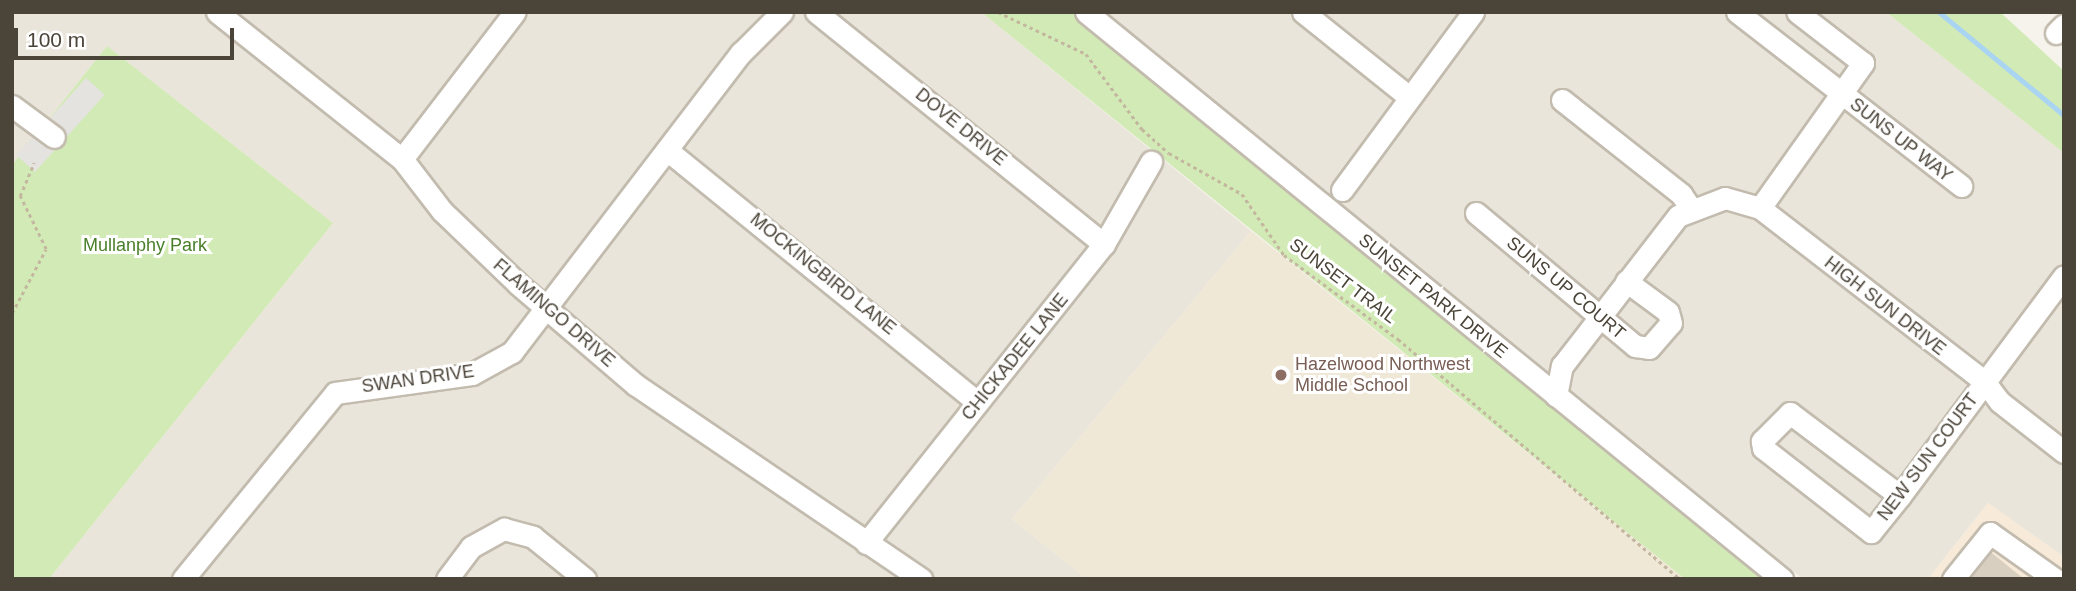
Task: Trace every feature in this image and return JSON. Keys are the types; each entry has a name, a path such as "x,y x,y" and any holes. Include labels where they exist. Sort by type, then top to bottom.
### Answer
{"street":[{"name":"FLAMINGO DRIVE","path":"217,12 402,159 442,211 545,308 696,431 921,579"},
{"path":"402,159 515,12"},
{"name":"SWAN DRIVE","path":"183,579 335,393 493,367 545,308 741,53 782,12"},
{"name":"DOVE DRIVE","path":"816,12 1104,244"},
{"name":"SUNSET PARK DRIVE","path":"1086,12 1782,579"},
{"path":"1303,12 1408,96"},
{"path":"1342,190 1408,96 1473,12"},
{"name":"SUNS UP WAY","path":"1737,12 1961,186"},
{"name":"SUNS UP WAY","path":"1760,208 1863,63 1797,12"},
{"path":"1562,100 1681,194 1691,209"},
{"path":"12,106 54,137"},
{"name":"MOCKINGBIRD LANE","path":"667,150 977,402"},
{"name":"CHICKADEE LANE","path":"866,542 1104,244 1151,162"},
{"name":"HIGH SUN DRIVE","path":"1556,396 1562,366 1678,216 1725,198 1760,208 1984,382 2000,402 2064,452"},
{"name":"SUNS UP COURT","path":"1476,213 1635,346 1649,348 1671,323 1668,312 1626,281"},
{"name":"NEW SUN COURT","path":"1900,496 1790,413 1781,416 1763,448 1871,532 1900,496 2064,276"},
{"path":"447,579 471,547 504,529 533,537 585,579"},
{"path":"1953,579 1990,533 2055,579"}],"path":[{"name":"SUNSET TRAIL","path":"998,12 1086,54 1142,129 1170,153 1242,194 1284,255 1398,339 1681,579"},
{"path":"12,313 46,249 20,196 34,163"}],"shaded area":[{"path":"12,12 981,12 1251,231 1012,519 1087,579 49,579 333,223 107,46 12,165"},
{"path":"1097,12 1886,12 2064,153 2064,557 1988,503 1928,579 1803,579"},
{"path":"86,78 105,95 35,172 16,155"},
{"name":"Hazelwood Northwest Middle School","path":"1251,231 1685,579 1087,579 1012,519"},
{"path":"1988,503 2064,557 2064,579 1928,579"}],"green space":[{"path":"981,12 1077,12 1770,579 1685,579"},
{"path":"1886,12 2000,12 2064,71 2064,153"},
{"name":"Mullanphy Park","path":"107,46 333,223 49,579 12,579 12,165"}],"building":[{"path":"1987,549 2024,579 1963,579"}],"waterway":[{"path":"1939,12 2064,115"}],"place":[{"name":"Hazelwood Northwest Middle School","path":"1281,375"}]}
